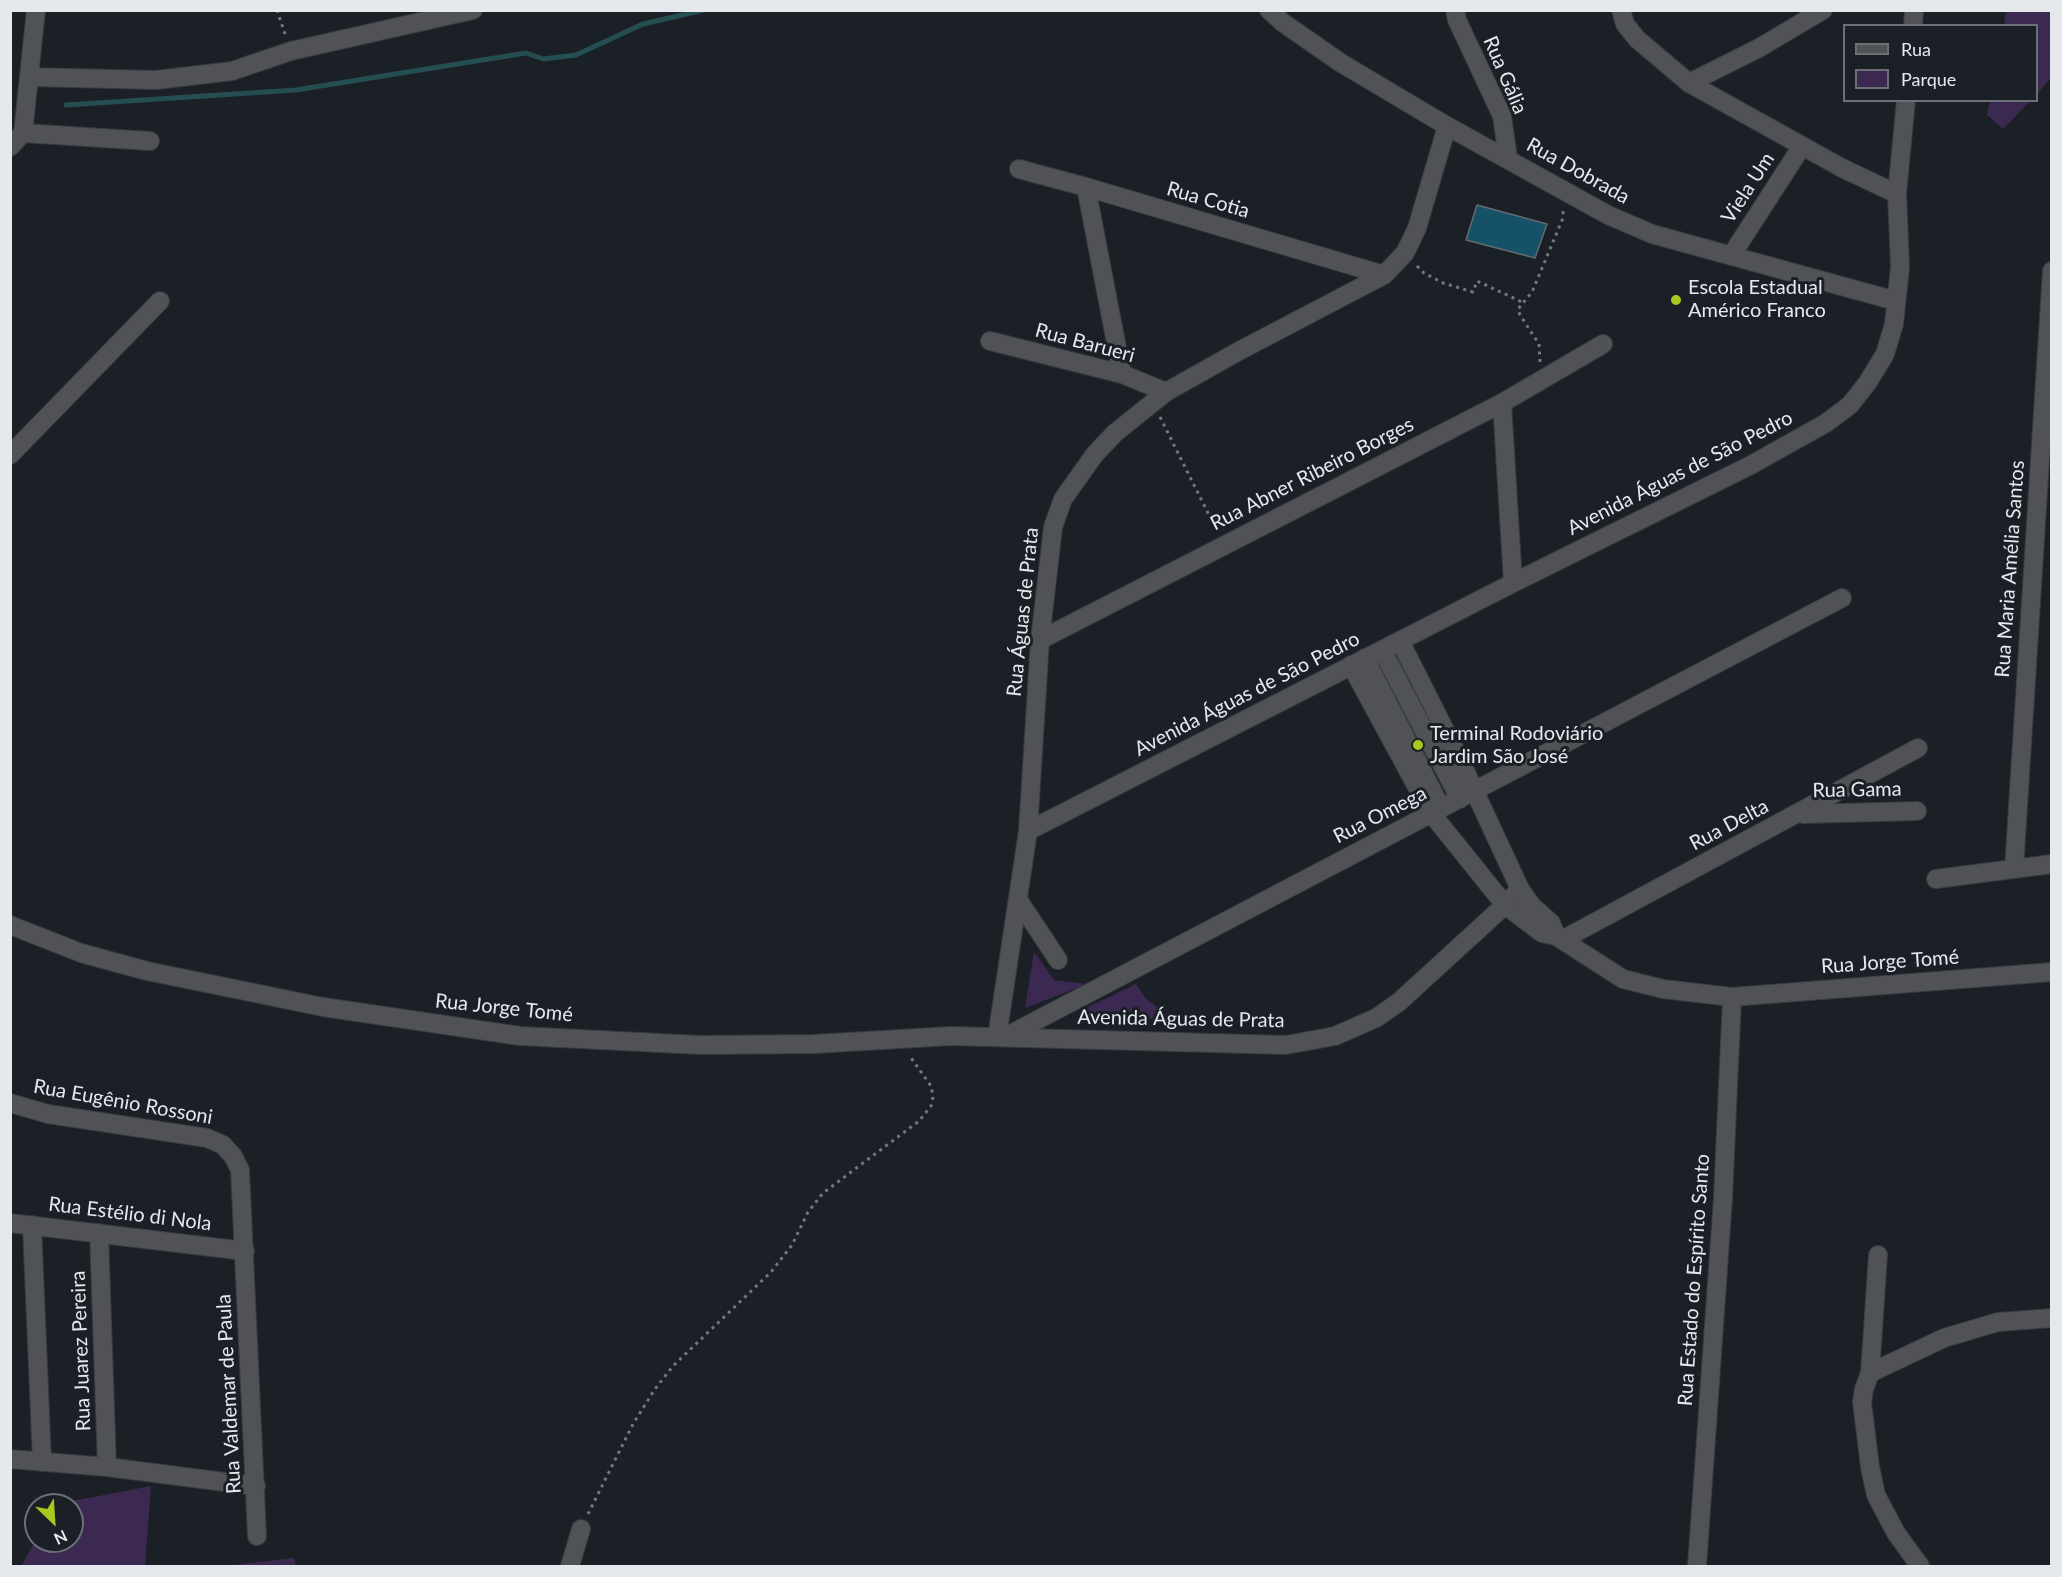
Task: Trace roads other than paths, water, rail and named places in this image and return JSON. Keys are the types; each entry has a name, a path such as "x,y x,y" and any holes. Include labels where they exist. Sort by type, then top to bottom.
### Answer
{"street":[{"path":"10,147 24,133 36,10"},
{"path":"29,77 156,80 232,71 291,51 474,10"},
{"name":"Rua Dobrada","path":"1269,10 1282,22 1341,63 1447,126 1608,215 1652,234 1896,301"},
{"name":"Rua Gália","path":"1455,10 1457,20 1502,116 1508,158"},
{"path":"1621,10 1625,24 1636,39 1689,83 1842,168 1897,194"},
{"path":"1689,83 1759,48 1823,10"},
{"name":"Avenida Águas de São Pedro","path":"1028,831 1513,583 1751,465 1826,423 1850,405 1868,382 1885,354 1894,324 1900,267 1897,194 1906,102"},
{"name":"Rua Águas de Prata","path":"1000,1038 1028,831 1040,640 1053,527 1063,499 1095,454 1114,433 1159,397 1239,351 1384,275 1405,254 1417,228 1447,126"},
{"path":"24,133 150,141"},
{"name":"Viela Um","path":"1731,256 1802,146"},
{"name":"Rua Cotia","path":"1019,170 1086,187 1384,275"},
{"path":"1086,187 1122,374"},
{"name":"Rua Maria Amélia Santos","path":"2013,869 2052,271"},
{"path":"10,455 160,301"},
{"name":"Rua Barueri","path":"990,341 1122,374 1159,397"},
{"name":"Rua Abner Ribeiro Borges","path":"1040,640 1223,544 1502,403 1603,344"},
{"path":"1502,403 1513,583"},
{"name":"Rua Omega","path":"1000,1038 1467,796 1842,598"},
{"path":"1400,641 1467,796"},
{"path":"1383,650 1520,889 1532,906 1551,922 1559,938"},
{"path":"1358,662 1436,811 1505,905 1542,933 1559,938 1623,979 1641,986 1732,997"},
{"name":"Rua Delta","path":"1559,938 1798,814 1918,748"},
{"name":"Rua Gama","path":"1798,814 1917,811"},
{"path":"1936,879 2052,864"},
{"name":"Avenida Águas de Prata","path":"1000,1038 1286,1045 1335,1036 1376,1018 1399,1002 1520,889"},
{"path":"1019,901 1058,960"},
{"name":"Rua Jorge Tomé","path":"10,925 81,953 147,971 323,1007 520,1036 700,1045 814,1044 951,1036 1000,1038"},
{"name":"Rua Jorge Tomé","path":"1732,997 2052,972"},
{"name":"Rua Estado do Espírito Santo","path":"1697,1566 1723,1198 1732,997"},
{"name":"Rua Eugênio Rossoni","path":"10,1103 48,1114 207,1138 223,1145 233,1156 240,1170 245,1251"},
{"name":"Rua Estélio di Nola","path":"10,1223 245,1251"},
{"path":"32,1225 42,1462"},
{"name":"Rua Juarez Pereira","path":"99,1233 107,1467"},
{"name":"Rua Valdemar de Paula","path":"245,1251 257,1536"},
{"path":"1878,1255 1870,1373 1862,1402 1870,1467 1876,1495 1896,1533 1920,1566"},
{"path":"1870,1373 1955,1335 1998,1322 2052,1318"},
{"path":"10,1459 107,1467 256,1486"},
{"path":"570,1566 581,1529"}],"waterway":[{"path":"66,105 296,90 526,53 543,59 576,55 643,24 704,10"}],"place":[{"name":"Escola Estadual Américo Franco","path":"1676,300"},
{"name":"Terminal Rodoviário Jardim São José","path":"1418,745"}]}
